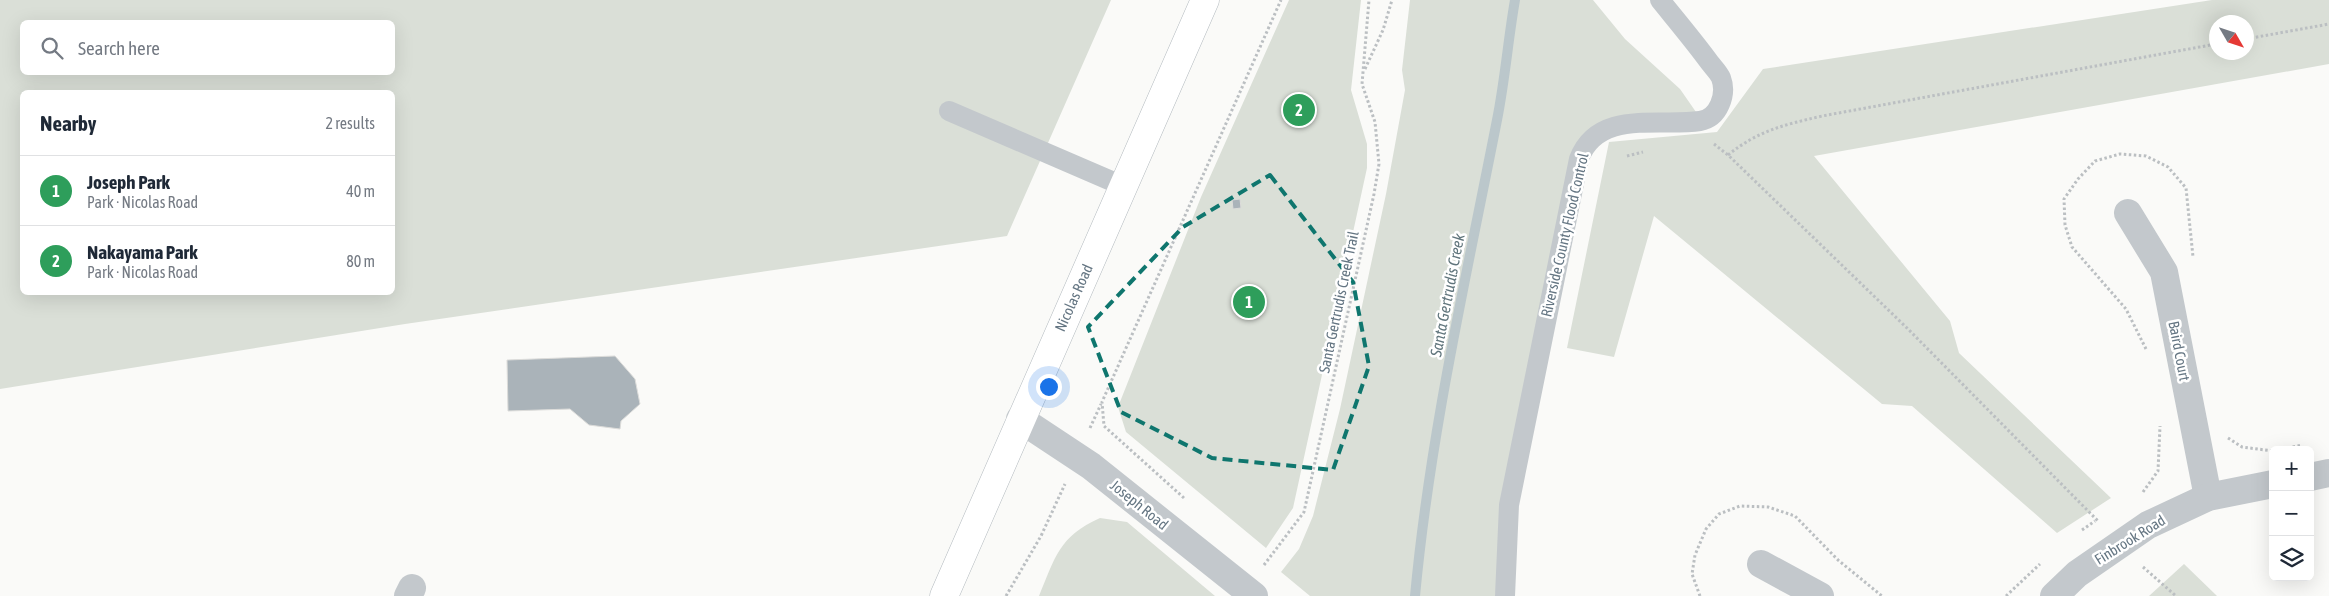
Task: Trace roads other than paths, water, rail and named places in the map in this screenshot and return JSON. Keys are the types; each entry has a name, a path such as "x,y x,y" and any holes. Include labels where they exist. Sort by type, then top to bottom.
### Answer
{"main road":[{"name":"Nicolas Road","path":"944,596 1205,0"}],"street":[{"name":"Baird Court","path":"2128,213 2164,272 2208,497"},
{"name":"Joseph Road","path":"1020,419 1092,466 1249,592"},
{"path":"2314,476 2329,473"},
{"name":"Finbrook Road","path":"2054,596 2077,574 2148,525 2208,497 2269,485"},
{"path":"1761,564 1820,596"}],"lane":[{"name":"Riverside County Flood Control","path":"1505,596 1509,505 1577,168 1583,147 1597,132 1625,123 1703,121 1714,112 1724,98 1721,78 1660,0"},
{"path":"949,111 1123,186"}],"waterway":[{"name":"Santa Gertrudis Creek","path":"1415,596 1439,416 1500,105 1515,0"}],"place":[{"name":"Nakayama Park","path":"1299,110"},
{"name":"Joseph Park","path":"1249,302"}]}
